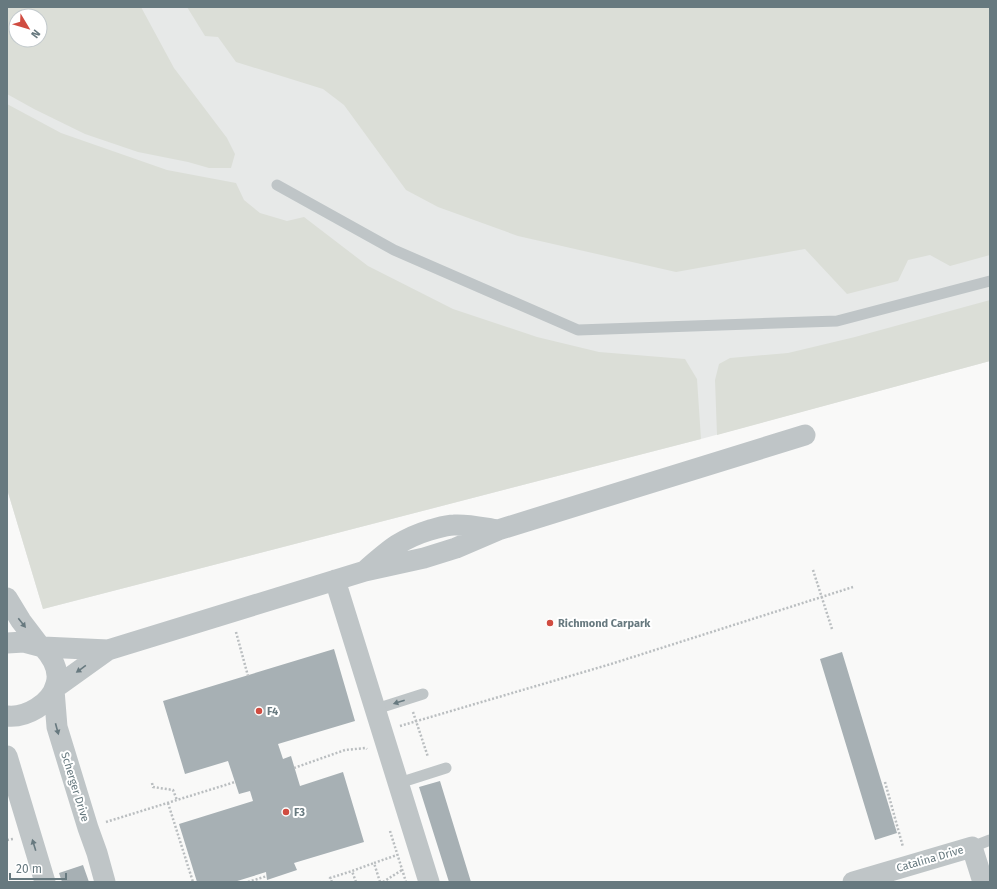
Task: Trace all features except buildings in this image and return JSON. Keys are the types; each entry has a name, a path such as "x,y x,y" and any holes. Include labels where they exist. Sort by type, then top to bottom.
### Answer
{"street":[{"path":"7,716 18,716 32,711 43,703 55,689 108,650 365,571 430,556 456,548 498,530 805,435"},
{"path":"335,580 430,882"},
{"name":"Scherger Drive","path":"7,598 18,617 50,656 55,667 57,677 55,689 57,727 88,828 98,853 105,882"},
{"path":"7,643 24,642 42,647 108,650"},
{"path":"8,761 45,882"},
{"name":"Catalina Drive","path":"853,882 984,844 984,871"}],"lane":[{"path":"277,185 394,250 578,330 837,321 990,281"},
{"path":"376,709 423,694"},
{"path":"399,783 446,768"}],"path":[{"path":"813,570 832,629"},
{"path":"368,756 363,737 611,664 853,587"},
{"path":"230,612 248,676"},
{"path":"409,698 428,757"},
{"path":"294,768 345,750 366,748"},
{"path":"88,828 235,782"},
{"path":"885,782 908,866"},
{"path":"152,783 153,787 173,790 176,800"},
{"path":"168,803 193,882"},
{"path":"388,824 406,882"},
{"path":"332,882 330,878 397,855"},
{"path":"374,863 381,882 402,870"},
{"path":"352,871 356,882"},
{"path":"248,882 267,876"}],"shaded area":[{"path":"7,7 990,7 990,361 701,439 43,609 7,489"},
{"path":"7,7 141,7 174,68 227,138 235,154 231,168 209,168 188,162 138,152 85,134 7,94"},
{"path":"187,7 990,7 990,255 950,266 930,255 908,260 898,281 847,294 805,249 676,272 518,236 438,207 406,190 344,105 323,89 236,62 218,37 205,36"},
{"path":"7,104 61,133 167,170 236,183 244,200 260,213 287,221 304,217 368,266 453,309 537,337 599,352 685,359 697,379 701,439 43,609 7,489"},
{"path":"990,300 990,361 717,435 715,380 719,364 730,358 788,353 855,337"}],"place":[{"name":"Richmond Carpark","path":"550,623"},
{"name":"F4","path":"259,711"},
{"name":"F3","path":"286,812"}]}
